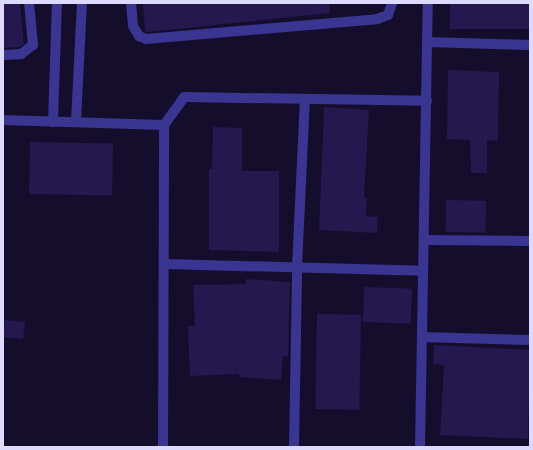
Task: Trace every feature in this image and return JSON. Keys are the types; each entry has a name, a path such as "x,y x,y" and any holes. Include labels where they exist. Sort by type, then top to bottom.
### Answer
{"street":[{"path":"3,55 21,54 33,45 29,3"},
{"path":"53,122 57,3"},
{"path":"76,121 82,3"},
{"path":"131,3 133,26 139,36 146,39 377,19 388,15 392,3"},
{"path":"420,447 428,3"},
{"path":"428,42 530,46"},
{"path":"164,447 164,125 184,97 427,101"},
{"path":"294,447 297,267 304,99"},
{"path":"3,120 53,122 76,121 164,125"},
{"path":"424,240 530,241"},
{"path":"164,264 423,271"},
{"path":"422,337 530,340"}],"building":[{"path":"3,3 20,3 24,44 20,47 3,48"},
{"path":"143,3 329,3 330,13 147,32 145,31"},
{"path":"450,3 530,3 530,29 450,29"},
{"path":"448,70 499,72 498,141 487,140 487,173 471,173 470,140 447,139"},
{"path":"324,107 369,110 364,198 367,198 366,216 378,217 377,233 319,230"},
{"path":"213,127 242,128 242,171 279,171 279,252 209,250 209,169 212,169"},
{"path":"30,142 113,143 112,195 29,194"},
{"path":"446,200 486,201 485,233 445,232"},
{"path":"246,279 290,282 288,357 283,356 281,380 239,377 239,374 190,376 188,326 195,326 193,285 246,284"},
{"path":"364,287 412,289 411,324 363,322"},
{"path":"317,314 361,315 359,410 315,409"},
{"path":"5,320 25,322 23,339 3,337"},
{"path":"434,345 530,350 528,439 440,435 444,365 433,364"}]}
